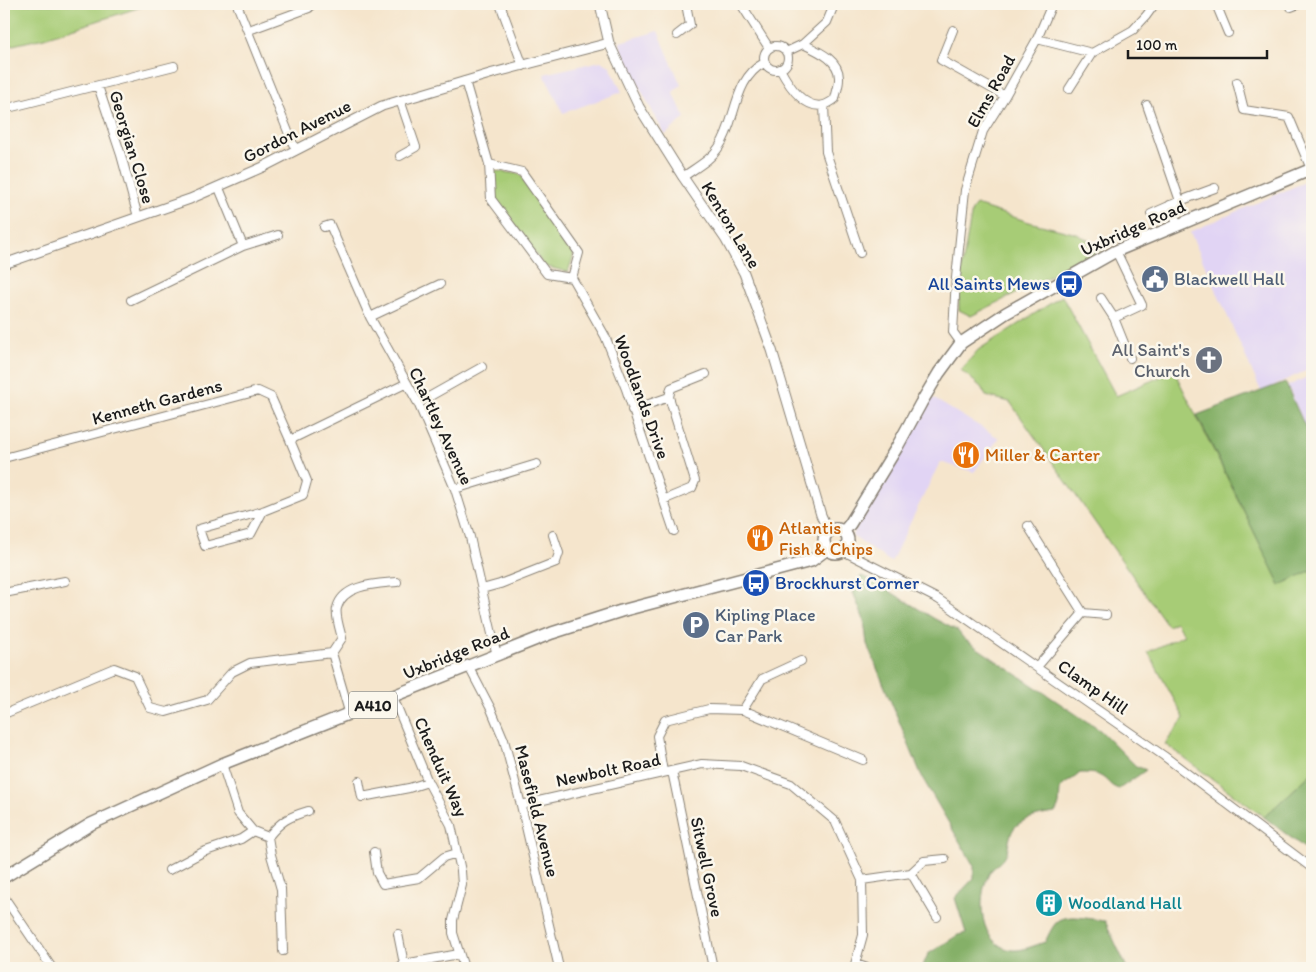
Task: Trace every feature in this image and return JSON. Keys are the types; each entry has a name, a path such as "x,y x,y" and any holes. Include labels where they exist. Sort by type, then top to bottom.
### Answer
{"main road":[{"name":"Uxbridge Road","path":"844,531 897,447 921,402 960,343 1006,313 1116,251 1312,169"},
{"path":"834,528 844,531 849,540 848,545 843,551 834,553 827,549 824,541 828,532 834,528"},
{"name":"Uxbridge Road","path":"4,877 91,824 222,764 350,715 552,633 599,617 811,561 827,549"}],"street":[{"path":"249,30 309,8 308,4"},
{"path":"500,4 523,66"},
{"name":"Kenton Lane","path":"600,4 609,43 640,107 683,177 726,240 744,273 772,350 821,515 828,532"},
{"path":"677,35 690,25 686,4"},
{"path":"741,4 769,48"},
{"name":"Elms Road","path":"960,343 953,332 956,278 965,190 983,131 1005,96 1036,39 1052,4"},
{"path":"1069,89 1092,53 1132,30 1155,4"},
{"path":"1216,4 1228,33"},
{"path":"786,52 803,44 827,22 834,5"},
{"path":"238,7 249,30 293,144 298,149"},
{"path":"953,30 941,60 1005,96"},
{"path":"1036,39 1092,53"},
{"name":"Gordon Avenue","path":"4,264 219,188 382,106 465,81 609,43"},
{"path":"780,69 795,94 811,104 824,105 835,99 840,78 835,64 822,53 803,44"},
{"path":"772,46 780,47 786,52 787,64 780,69 769,69 764,63 764,54 769,48 772,46"},
{"path":"683,177 719,148 731,119 740,89 753,72 764,63"},
{"name":"Georgian Close","path":"4,109 174,66"},
{"path":"465,81 489,164 491,200 547,274 572,278 579,253 522,172 489,164"},
{"path":"1237,82 1244,110 1289,117 1312,169"},
{"name":"Georgian Close","path":"98,86 122,155 138,217"},
{"path":"400,100 416,147 400,156"},
{"path":"824,105 826,152 860,254"},
{"path":"1147,105 1180,201"},
{"path":"219,188 243,246"},
{"path":"1151,214 1215,188"},
{"path":"1170,205 1178,225"},
{"name":"Chartley Avenue","path":"324,227 330,225 370,317 418,402 455,489 470,537 497,656"},
{"path":"131,300 243,246 278,235"},
{"path":"1114,318 1142,304 1116,251"},
{"name":"Woodlands Drive","path":"572,278 604,336 626,389 674,531"},
{"path":"370,317 440,284"},
{"path":"1101,298 1114,318 1130,358"},
{"path":"418,402 482,367"},
{"path":"663,500 692,488 695,480 669,397 672,388 706,374"},
{"path":"290,440 407,383"},
{"name":"Kenneth Gardens","path":"4,458 258,391 271,396 307,481 303,496 263,510"},
{"path":"632,410 669,397"},
{"path":"455,489 537,464"},
{"path":"263,510 251,534 205,546 199,529 263,510"},
{"path":"1028,526 1083,613"},
{"path":"482,588 500,584 556,562 559,553 553,535"},
{"name":"Clamp Hill","path":"843,551 938,599 1161,754 1312,868"},
{"path":"4,593 65,581"},
{"path":"4,714 114,668 135,676 150,708 166,712 207,700 232,672 250,663 332,653 342,638 336,608 344,594 364,586 397,582"},
{"path":"1083,613 1106,615"},
{"path":"1037,667 1083,613"},
{"path":"332,653 350,715"},
{"path":"802,661 762,679 743,710 863,760"},
{"name":"Masefield Avenue","path":"469,667 491,709 504,740 559,968"},
{"name":"Chenduit Way","path":"393,697 428,782 451,826 462,871 462,885 453,933 464,968"},
{"name":"Sitwell Grove","path":"713,968 658,736 665,720 709,709 743,710"},
{"path":"222,764 238,813 252,831 268,837"},
{"name":"Newbolt Road","path":"521,805 702,764 741,766 791,784 835,821 862,880"},
{"path":"359,781 362,797 409,788 428,782"},
{"path":"283,951 281,889 268,837 278,825 289,817 308,811"},
{"path":"169,870 203,852 241,839 252,831"},
{"path":"374,852 377,873 383,884 419,878 444,857 457,854"},
{"path":"867,968 855,966 863,935 862,880 911,873 924,861 945,859"},
{"path":"911,873 936,916"},
{"path":"4,897 52,968"},
{"path":"398,934 401,966 459,954"}],"shaded area":[{"path":"658,31 681,85 673,92 685,118 665,135 632,73 620,45 620,42"},
{"path":"601,61 610,66 622,92 563,113 544,74"},
{"path":"1312,179 1312,368 1261,391 1190,232"},
{"path":"1312,375 1312,441 1288,386"},
{"path":"931,397 999,438 974,472 940,462 891,562 852,536"}],"green space":[{"path":"4,4 150,4 44,38 4,47"},
{"path":"494,171 520,174 574,254 568,272 544,266 497,200"},
{"path":"976,205 1029,222 1077,234 1104,249 971,316 959,310 959,284 972,210"},
{"path":"1062,296 1116,396 1174,371 1280,584 1312,570 1312,773 1264,817 1165,744 1184,718 1148,652 1184,635 1176,622 1168,626 1010,402 986,396 981,387 961,370 978,350"},
{"path":"1285,382 1312,442 1312,570 1280,585 1197,415"},
{"path":"861,576 885,584 891,592 958,631 964,639 1101,731 1136,766 1146,770 1119,789 1099,776 1087,773 1080,773 1062,786 1060,788 1059,805 1055,813 1029,819 1015,827 1010,836 1005,856 988,876 982,897 982,908 987,930 993,940 1001,946 1016,950 1045,942 1055,924 1065,918 1079,917 1105,921 1127,968 922,968 928,954 958,935 966,933 955,898 974,878 974,866 923,779 867,644 864,620 853,592"},
{"path":"1312,773 1312,854 1264,817"}],"place":[{"name":"Blackwell Hall","path":"1155,279"},
{"name":"All Saints Mews","path":"1069,284"},
{"name":"All Saint's Church","path":"1209,360"},
{"name":"Miller & Carter","path":"966,455"},
{"name":"Atlantis Fish & Chips","path":"760,538"},
{"name":"Brockhurst Corner","path":"756,583"},
{"name":"Kipling Place Car Park","path":"696,625"},
{"name":"Woodland Hall","path":"1049,903"}]}
